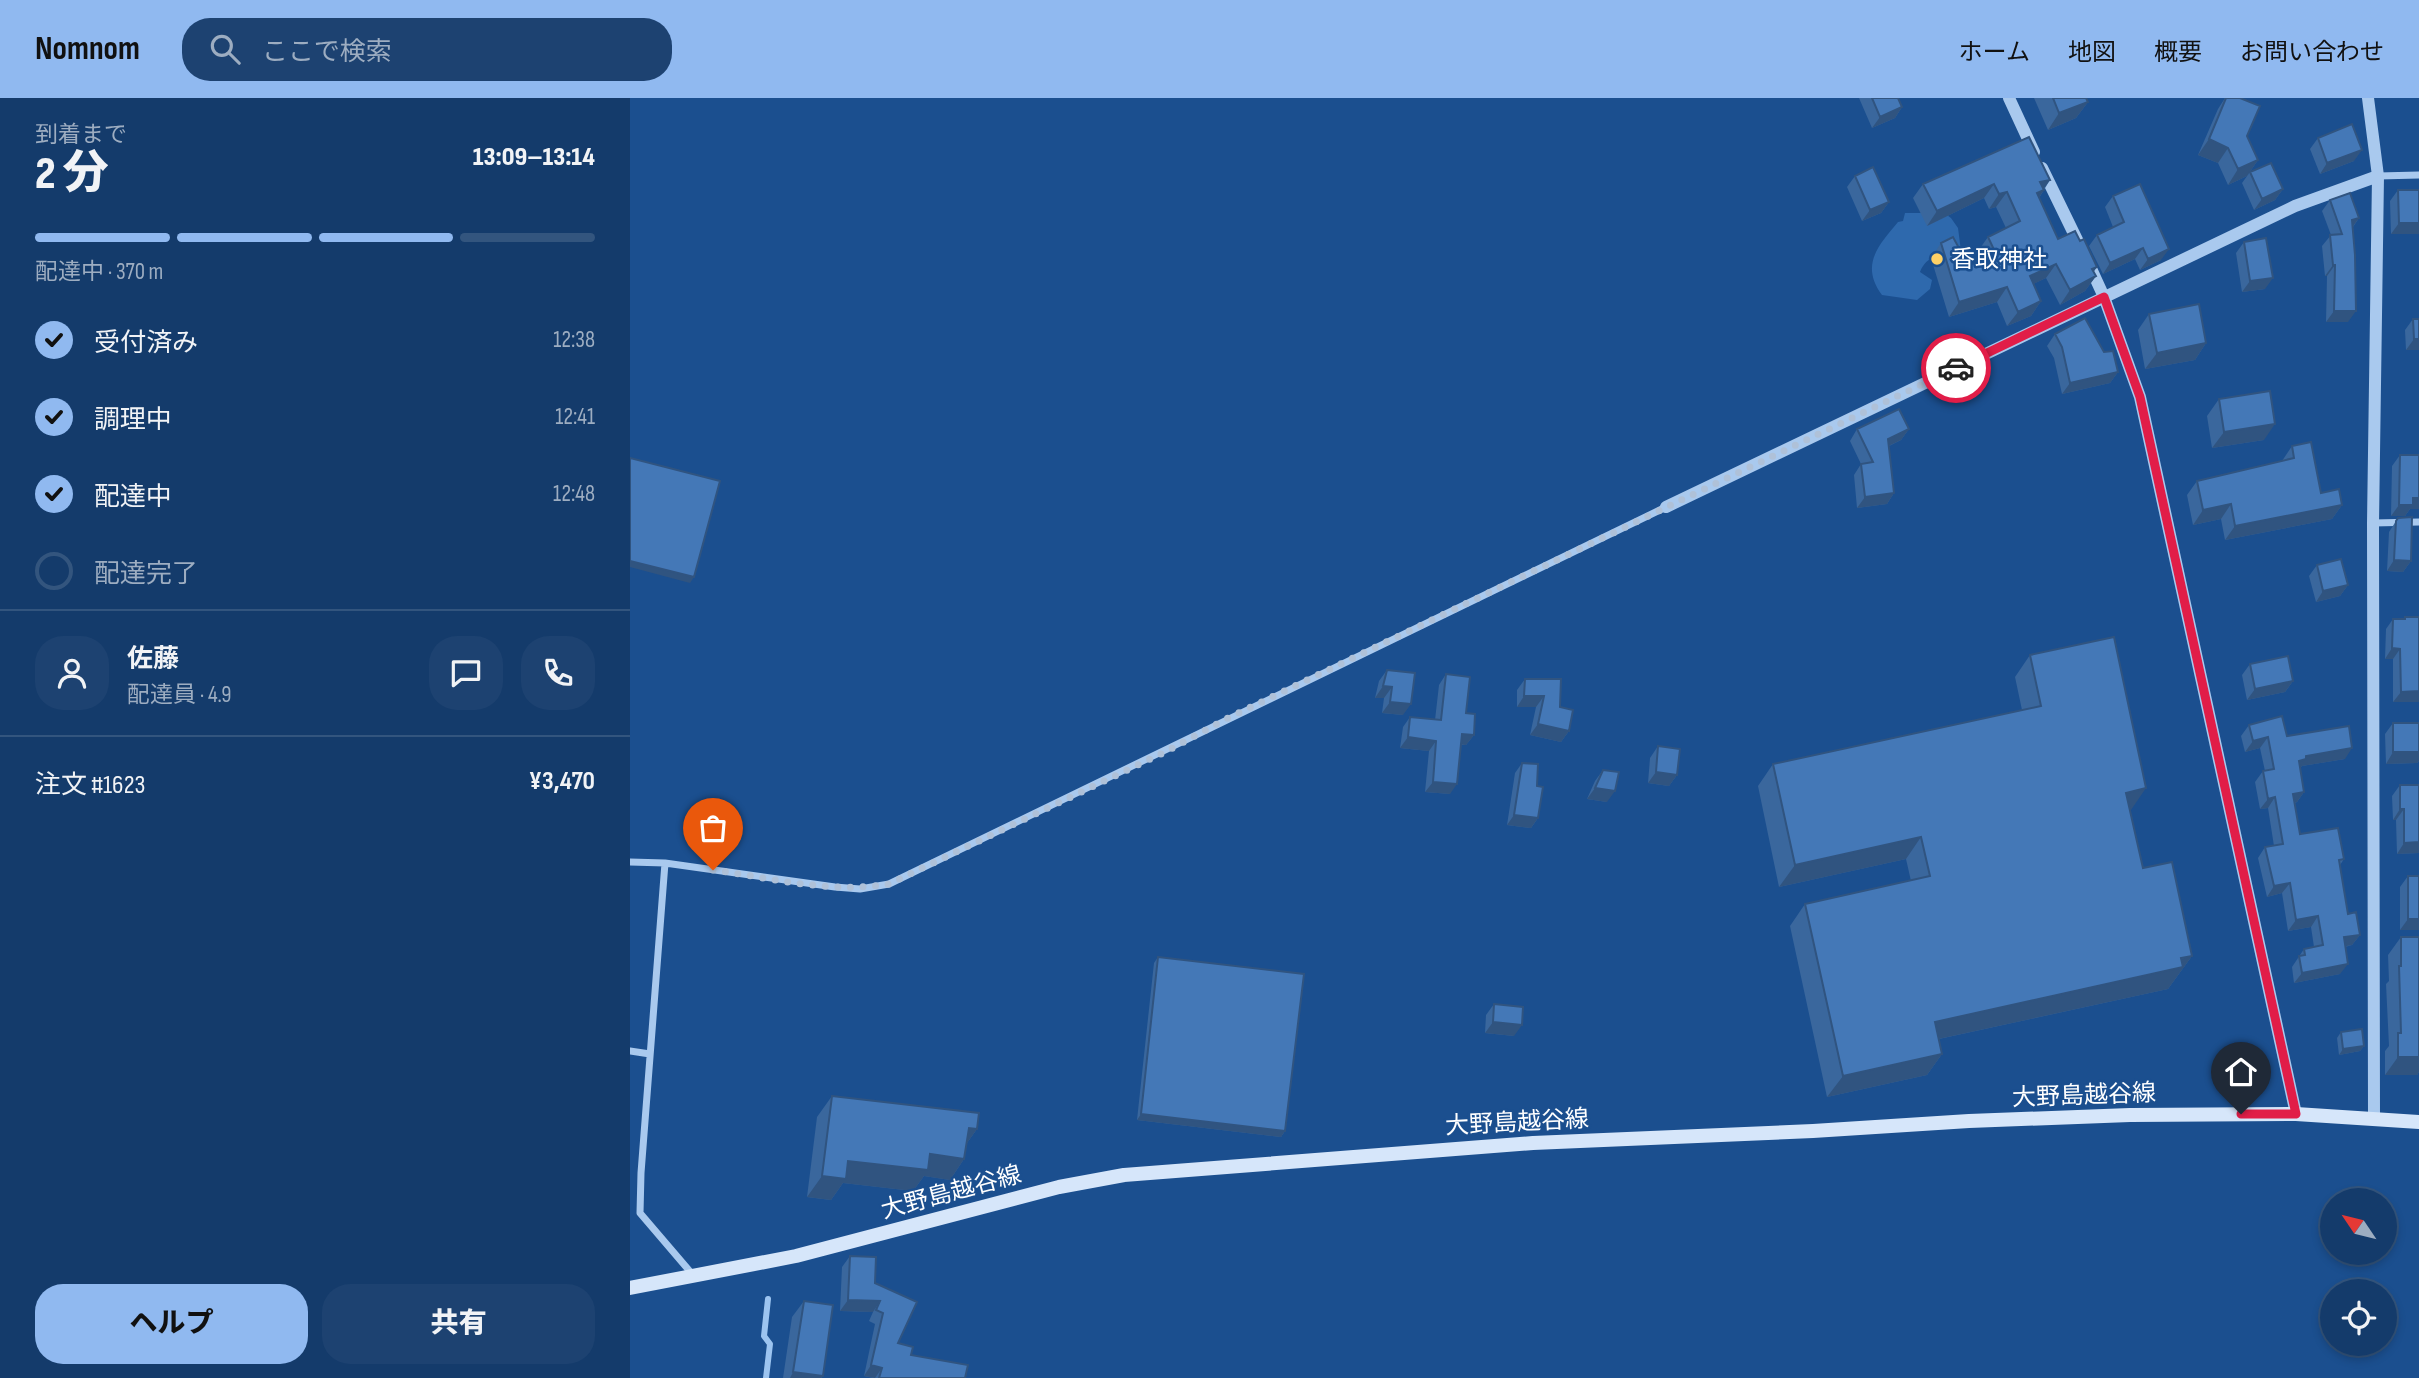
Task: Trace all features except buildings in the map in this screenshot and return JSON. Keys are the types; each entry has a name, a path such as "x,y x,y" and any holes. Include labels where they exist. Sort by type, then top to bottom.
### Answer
{"main road":[{"name":"大野島越谷線","path":"630,1288 796,1256 1059,1187 1124,1175 1533,1143 1983,1120 2130,1115 2296,1114 2419,1122"}],"street":[{"path":"2009,98 2104,297 2140,397 2296,1114"},
{"path":"2368,98 2378,177 2373,523 2374,1119"},
{"path":"630,862 665,863 835,887 860,889 889,884 1167,751 1224,720 2295,206 2378,177 2419,175"},
{"path":"2373,523 2419,523"},
{"path":"665,863 640,1213 693,1275"},
{"path":"630,1051 650,1054"}],"shaded area":[{"path":"1905,213 1944,213 1958,228 1961,251 1933,258 1924,265 1920,272 1932,280 1930,289 1917,300 1882,295 1872,274 1878,248 1898,222 1903,221"}],"waterway":[{"path":"766,1378 770,1344 764,1336 768,1299"}],"way so far":[{"path":"713,870 860,889 889,884 1956,368"}],"place":[{"name":"香取神社","path":"1937,259"}],"route":[{"path":"1956,368 2104,297 2140,397 2296,1114 2241,1114"}]}
